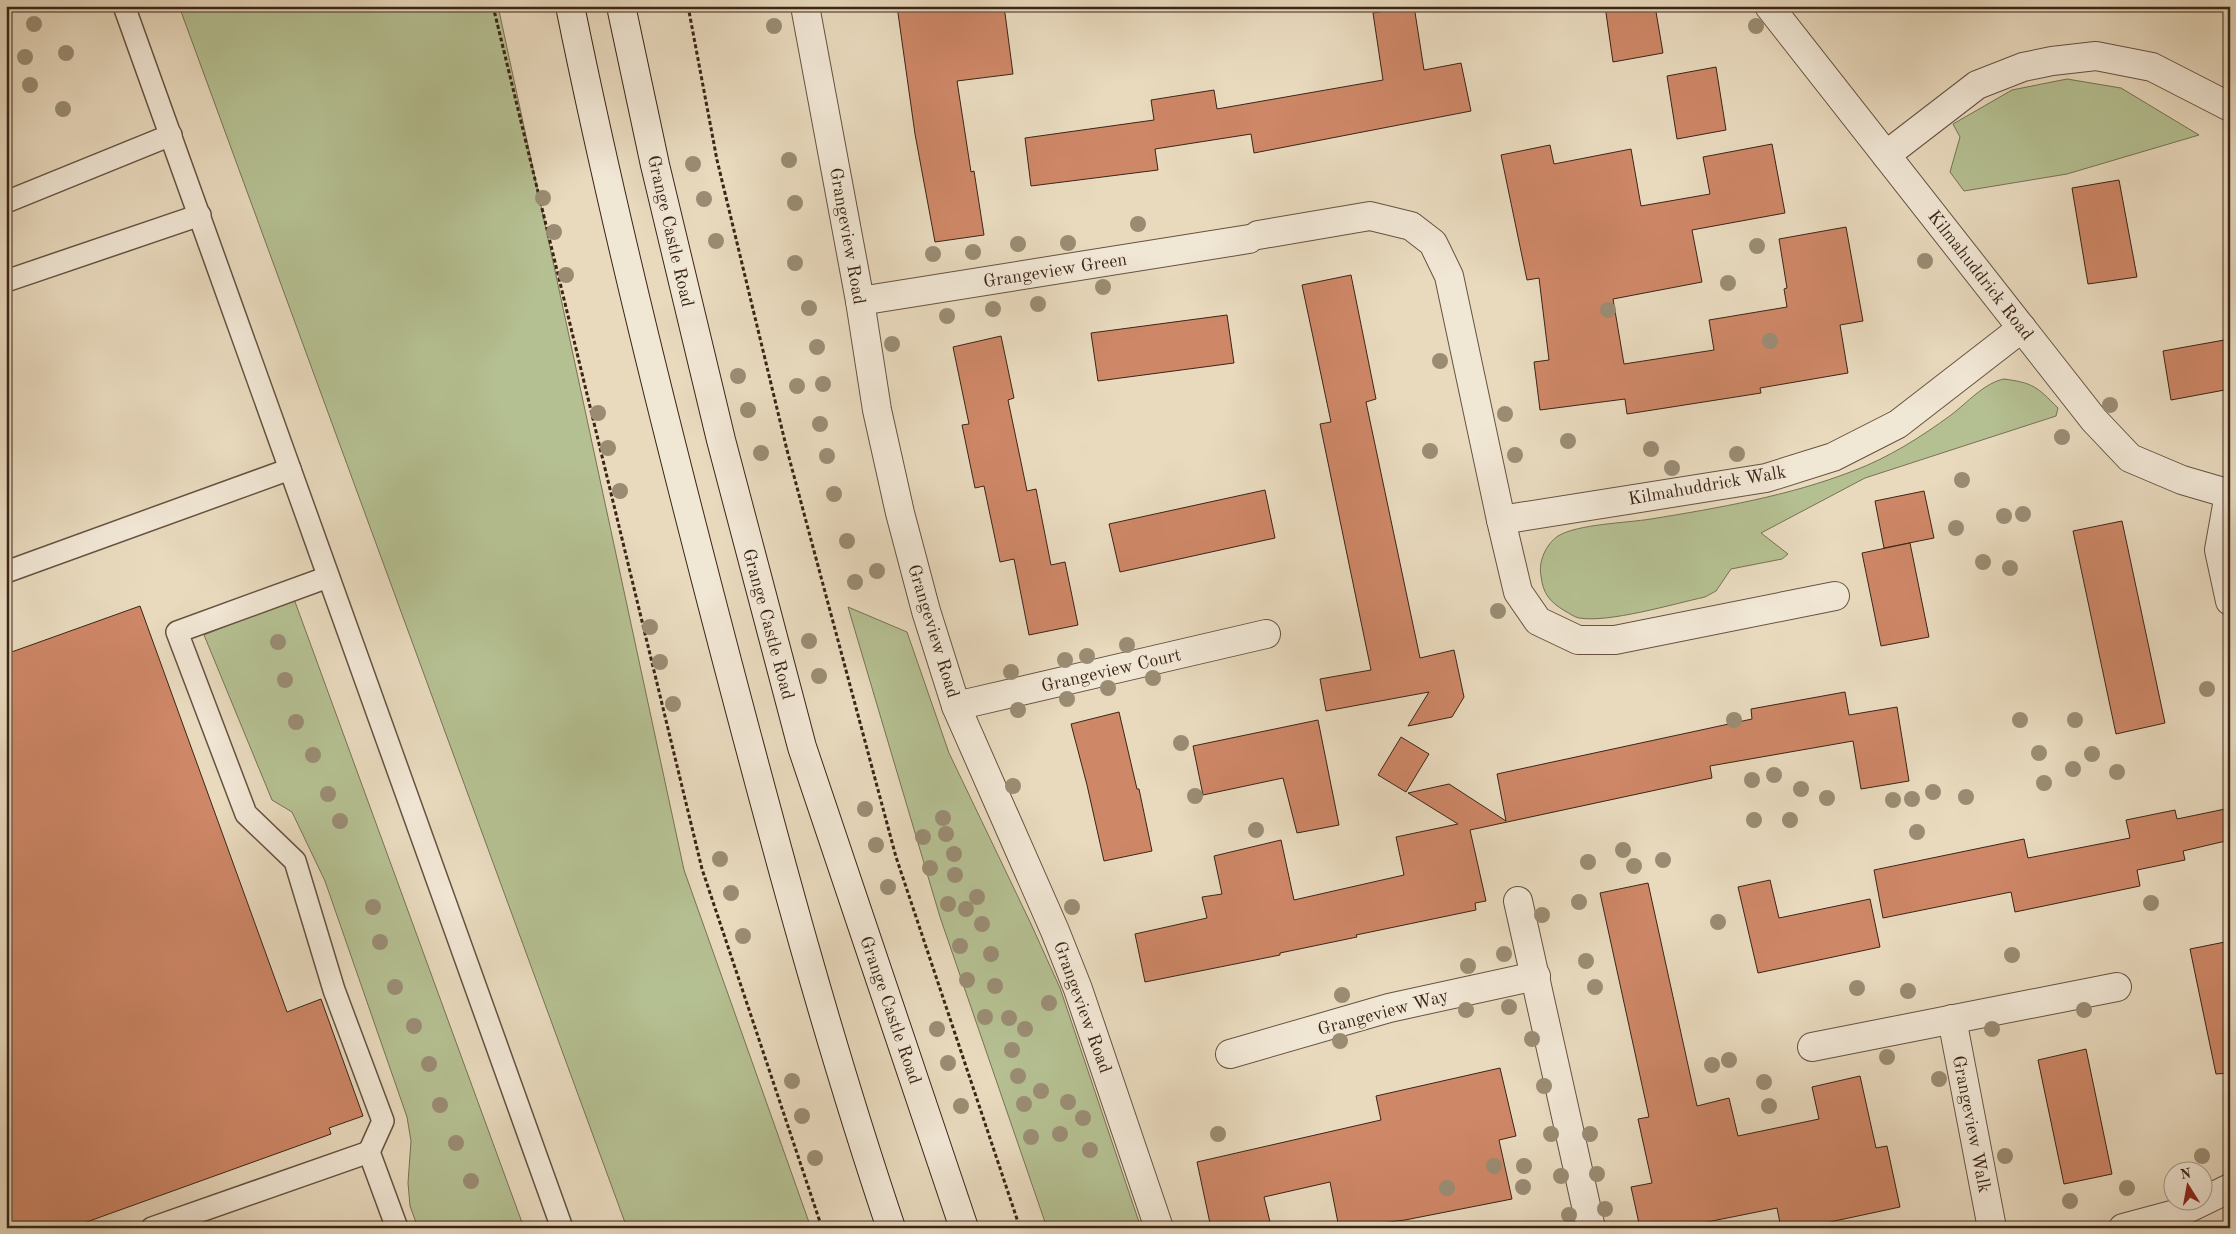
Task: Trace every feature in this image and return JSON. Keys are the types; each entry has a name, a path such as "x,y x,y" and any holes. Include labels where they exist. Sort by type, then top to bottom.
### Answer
{"street":[{"path":"570,6 602,164 671,448 752,758 845,1089 891,1228"},
{"name":"Grange Castle Road","path":"621,6 655,165 718,430 802,747 964,1228"},
{"name":"Grangeview Road","path":"805,6 860,301 877,410 900,513 926,611 956,706 1078,989 1159,1228"},
{"name":"Kilmahuddrick Road","path":"1770,6 2094,420 2130,458 2182,480 2230,494"},
{"path":"1886,155 1977,85 2023,67 2052,60 2096,56 2152,67 2230,107"},
{"name":"Grangeview Green","path":"860,301 1254,237 1370,216 1411,226 1433,243 1449,276 1501,520"},
{"name":"Kilmahuddrick Walk","path":"1501,520 1766,478 1832,457 1898,424 2022,328"},
{"path":"2230,494 2219,550 2230,601"},
{"path":"1501,520 1518,592 1538,621 1578,640 1615,640 1834,596"},
{"name":"Grangeview Court","path":"956,706 1266,634"},
{"path":"1518,901 1591,1228"},
{"name":"Grangeview Way","path":"1230,1054 1389,1008 1536,976"},
{"path":"1812,1047 2117,987"},
{"name":"Grangeview Walk","path":"1952,1019 1992,1228"},
{"path":"2123,1228 2180,1214 2230,1188"}],"lane":[{"path":"124,6 562,1228"},
{"path":"6,202 171,135"},
{"path":"6,282 200,215"},
{"path":"6,572 290,469"},
{"path":"328,577 177,632 246,814 295,861 334,990 383,1121 369,1152 396,1228"},
{"path":"152,1228 369,1152"}],"path":[{"path":"493,6 702,869 822,1228"},
{"path":"688,6 717,160 786,450 896,857 1020,1228"}],"green space":[{"path":"179,6 498,6 684,870 811,1228 627,1228"},
{"path":"2067,79 2121,88 2199,135 2067,174 1964,191 1950,172 1960,137 1953,124 2012,90"},
{"path":"2004,379 2029,384 2040,391 2058,408 2056,416 1865,478 1761,533 1788,554 1782,559 1731,569 1716,591 1705,597 1624,615 1592,619 1579,618 1572,615 1555,604 1546,593 1540,571 1542,559 1547,548 1558,536 1590,526 1651,519 1753,500 1829,480 1866,466 1904,446 1951,415 1983,389"},
{"path":"294,599 524,1228 418,1228 410,1206 408,1183 411,1141 407,1117 325,881 292,812 272,800 204,635"},
{"path":"848,607 907,632 949,753 1060,988 1141,1228 1047,1228 940,917"}],"building":[{"path":"897,6 1004,6 1013,74 957,81 971,172 974,171 984,235 935,242 915,134"},
{"path":"1414,6 1424,70 1461,63 1471,111 1254,153 1251,134 1155,149 1158,170 1031,186 1025,138 1154,120 1151,100 1214,90 1217,109 1383,80 1373,13"},
{"path":"1605,6 1655,6 1663,53 1613,62"},
{"path":"1716,67 1726,130 1677,139 1667,76"},
{"path":"1772,144 1785,213 1692,230 1702,282 1613,299 1624,364 1714,350 1709,320 1787,307 1784,289 1787,288 1779,239 1846,227 1863,321 1840,325 1848,373 1760,388 1761,393 1627,414 1625,399 1540,410 1534,362 1549,360 1539,278 1527,280 1501,155 1550,145 1554,164 1631,149 1641,206 1710,194 1703,157"},
{"path":"2119,180 2137,277 2088,284 2072,188"},
{"path":"1351,275 1376,399 1366,402 1420,658 1454,650 1464,697 1452,717 1408,726 1429,692 1326,711 1320,679 1371,670 1320,424 1331,422 1302,285"},
{"path":"1227,315 1234,363 1098,381 1091,333"},
{"path":"1001,336 1014,398 1008,400 1027,491 1036,489 1051,565 1065,562 1078,625 1029,635 1014,559 1000,562 984,486 975,488 962,425 969,424 953,347"},
{"path":"2230,339 2230,389 2171,400 2163,351"},
{"path":"1265,490 1275,538 1120,572 1109,524"},
{"path":"1924,491 1934,538 1884,548 1875,501"},
{"path":"2122,521 2165,723 2116,734 2073,531"},
{"path":"1910,543 1929,637 1881,646 1862,553"},
{"path":"140,606 287,1012 321,999 363,1116 329,1128 331,1134 70,1228 6,1228 6,654"},
{"path":"1845,692 1849,715 1897,707 1909,781 1861,789 1853,741 1710,766 1712,778 1470,830 1486,901 1475,903 1476,910 1356,935 1357,937 1280,953 1280,955 1145,982 1135,934 1207,918 1202,897 1222,894 1214,856 1281,840 1294,900 1404,875 1396,837 1458,824 1408,793 1449,784 1506,821 1497,774 1752,719 1751,709"},
{"path":"1119,712 1137,789 1139,789 1152,851 1104,861 1071,724"},
{"path":"1318,720 1339,825 1297,833 1283,778 1203,795 1193,746"},
{"path":"1401,737 1429,754 1406,792 1378,775"},
{"path":"2230,808 2230,840 2183,851 2185,860 2137,870 2140,886 2015,912 2011,892 1883,918 1874,870 2024,839 2028,858 2130,838 2126,820 2175,810 2177,819"},
{"path":"1770,880 1779,918 1870,899 1880,947 1758,973 1738,887"},
{"path":"1648,883 1697,1106 1729,1098 1738,1136 1819,1119 1812,1087 1860,1076 1876,1148 1887,1146 1900,1207 1802,1228 1781,1228 1777,1208 1677,1228 1640,1228 1631,1187 1652,1183 1638,1119 1649,1117 1600,893"},
{"path":"2230,941 2230,1073 2216,1074 2190,949"},
{"path":"2086,1049 2112,1174 2064,1184 2038,1060"},
{"path":"1500,1068 1516,1136 1499,1140 1512,1199 1405,1220 1339,1228 1330,1182 1264,1197 1270,1222 1246,1228 1211,1228 1197,1162 1381,1120 1376,1096"}]}
